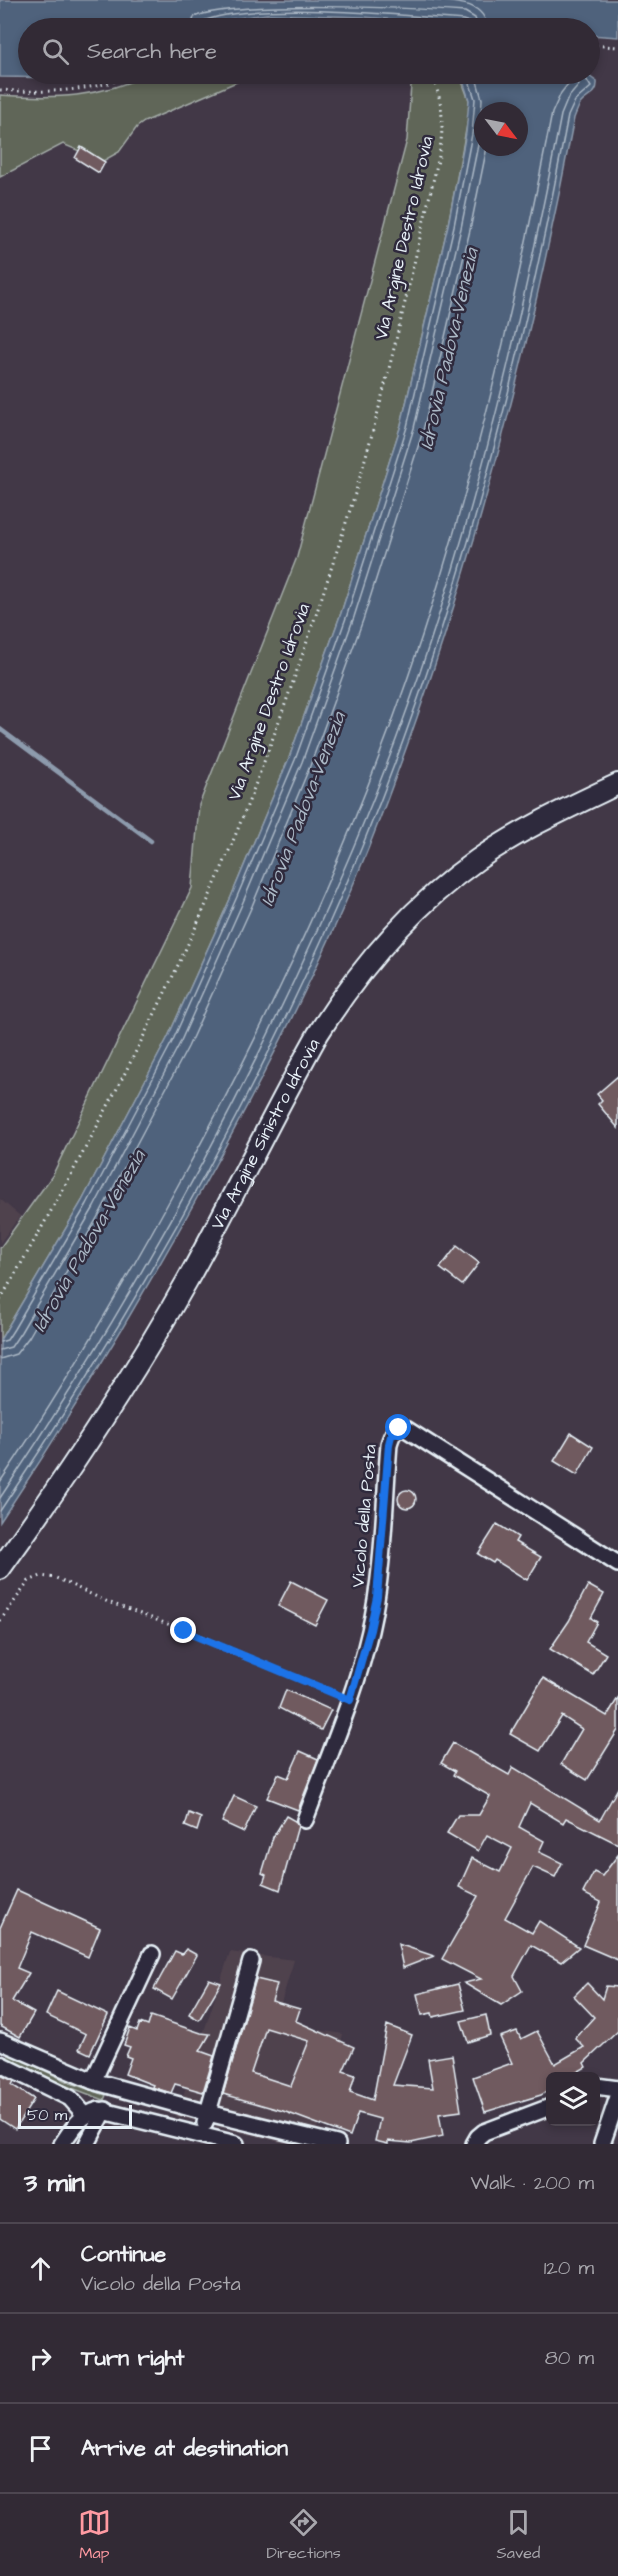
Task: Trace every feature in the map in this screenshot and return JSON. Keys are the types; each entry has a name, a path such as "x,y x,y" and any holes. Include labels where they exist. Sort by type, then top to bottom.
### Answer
{"main road":[{"name":"Via Argine Sinistro Idrovia","path":"0,1569 140,1359 188,1280 318,1034 335,1006 372,958 420,905 478,859 514,836 618,784"}],"street":[{"name":"Vicolo della Posta","path":"305,1820 350,1700 370,1630 377,1597 389,1444 391,1436 399,1428 406,1429 618,1563"},
{"path":"93,2080 152,1954"},
{"path":"202,2136 250,1961"},
{"path":"1,2043 93,2080 208,2113 337,2144"},
{"path":"0,2064 70,2098 85,2115"},
{"path":"600,2087 618,2090"},
{"path":"602,2144 614,2121 618,2097"},
{"path":"474,2144 483,2132 546,2108"},
{"path":"87,2144 105,2110"},
{"path":"62,2144 76,2123 85,2115 92,2111 105,2110 236,2144"}],"path":[{"path":"600,46 618,47"},
{"path":"0,90 41,93 79,90 107,84"},
{"name":"Via Argine Destro Idrovia","path":"0,1300 64,1191 174,974 218,875 258,775 310,631 351,507 376,418 439,156 443,131 441,98 435,84"},
{"path":"0,1621 29,1581 41,1576 56,1578 108,1602 200,1636 350,1700"}],"shaded area":[{"path":"0,1199 20,1216 0,1243"},
{"path":"230,1952 294,1960 275,2023 343,2034 313,2144 289,2144 176,2117"}],"green space":[{"path":"124,84 232,84 144,122 137,127 119,152 103,161 63,144 0,177 0,95 40,97 76,95"},
{"path":"463,84 469,100 469,114 448,225 401,425 341,613 289,758 231,897 168,1037 82,1201 0,1340 0,1248 52,1176 192,888 199,805 297,557 407,140 411,85"},
{"path":"9,2053 70,2083 106,2095 104,2100 56,2082 12,2061 7,2058"}],"water":[{"path":"0,0 618,0 618,37 600,36 600,18 375,18 267,14 240,18 18,18 18,77 0,77"},
{"name":"Idrovia Padova-Venezia","path":"464,84 597,84 596,90 580,104 574,118 556,211 513,396 462,580 402,760 368,849 331,935 270,1062 203,1187 155,1273 80,1398 0,1522 0,1340 82,1201 168,1037 231,897 289,758 341,613 401,425 448,225 466,133 469,100"}],"building":[{"path":"81,147 105,162 99,173 75,158"},
{"path":"618,1076 618,1128 598,1104 602,1100 597,1094"},
{"path":"457,1246 479,1263 462,1285 440,1268"},
{"path":"571,1433 593,1447 577,1475 554,1461"},
{"path":"407,1490 413,1493 416,1499 413,1505 407,1508 401,1505 398,1499 401,1493"},
{"path":"497,1524 518,1537 515,1542 541,1557 527,1580 495,1560 493,1563 478,1554"},
{"path":"291,1581 328,1600 315,1625 278,1606"},
{"path":"588,1585 604,1594 591,1618 597,1622 586,1642 606,1654 593,1675 550,1649 569,1621"},
{"path":"543,1678 607,1716 618,1698 618,1730 587,1780 561,1764 582,1729 562,1716 540,1751 510,1734"},
{"path":"286,1690 331,1710 321,1730 279,1708"},
{"path":"453,1743 509,1775 513,1767 600,1820 618,1788 618,1844 566,1818 563,1823 530,1803 519,1827 544,1841 539,1852 562,1863 555,1877 533,1867 505,1918 532,1933 539,1921 579,1947 561,1962 531,1945 514,1976 522,1991 501,2005 464,1983 481,1979 442,1959 478,1896 459,1887 472,1858 500,1872 512,1848 487,1835 478,1851 447,1833 458,1815 479,1815 490,1796 453,1775 455,1771 441,1763"},
{"path":"300,1751 318,1759 298,1810 267,1798 278,1774 288,1778"},
{"path":"234,1796 256,1806 244,1832 222,1822"},
{"path":"189,1813 201,1818 197,1831 185,1826"},
{"path":"286,1816 295,1821 298,1826 280,1890 263,1883 266,1875 262,1873 273,1837"},
{"path":"618,1855 618,1960 583,1945 601,1902 583,1893 594,1872 602,1876"},
{"path":"17,1890 100,1928 88,1957 32,1932 17,1968 29,1973 12,2001 34,2013 20,2037 0,2026 0,1928"},
{"path":"398,1944 434,1956 403,1968"},
{"path":"186,1949 197,1955 172,1999 154,1989 175,1951 182,1954"},
{"path":"209,1979 221,1983 199,2020 189,2014"},
{"path":"256,1979 277,1984 272,2001 300,2009 296,2021 354,2047 343,2071 355,2075 350,2092 373,2100 387,2025 412,2035 393,2085 433,2088 428,2059 452,2055 461,2111 439,2114 443,2136 411,2143 388,2141 388,2144 375,2141 380,2119 358,2113 350,2136 283,2111 223,2094","holes":["266,2028 309,2041 291,2086 251,2073"]},
{"path":"587,1983 602,1999 606,1986 618,1987 618,2031 584,2063 586,2067 577,2072 546,2072 546,2092 541,2095 485,2112 473,2077 512,2063 500,2037 517,2031 521,2039 537,2031 555,2064 584,2047 575,2038 594,2017 574,1996"},
{"path":"458,1984 465,2010 433,2017 432,2013 422,2015 417,1994"},
{"path":"57,1991 108,2015 90,2054 79,2049 86,2034 46,2015"},
{"path":"486,2015 490,2035 468,2042 461,2021"},
{"path":"151,2016 210,2034 200,2051 214,2056 203,2092 175,2084 171,2093 125,2074 131,2058 126,2056 130,2047 124,2045 130,2028 137,2031 140,2023 148,2026"},
{"path":"0,2075 14,2081 12,2085 34,2099 15,2129 0,2119"}],"waterway":[{"path":"0,729 151,841"}],"route":[{"path":"184,1631 350,1700 377,1597 389,1444 391,1436 399,1428"}]}
